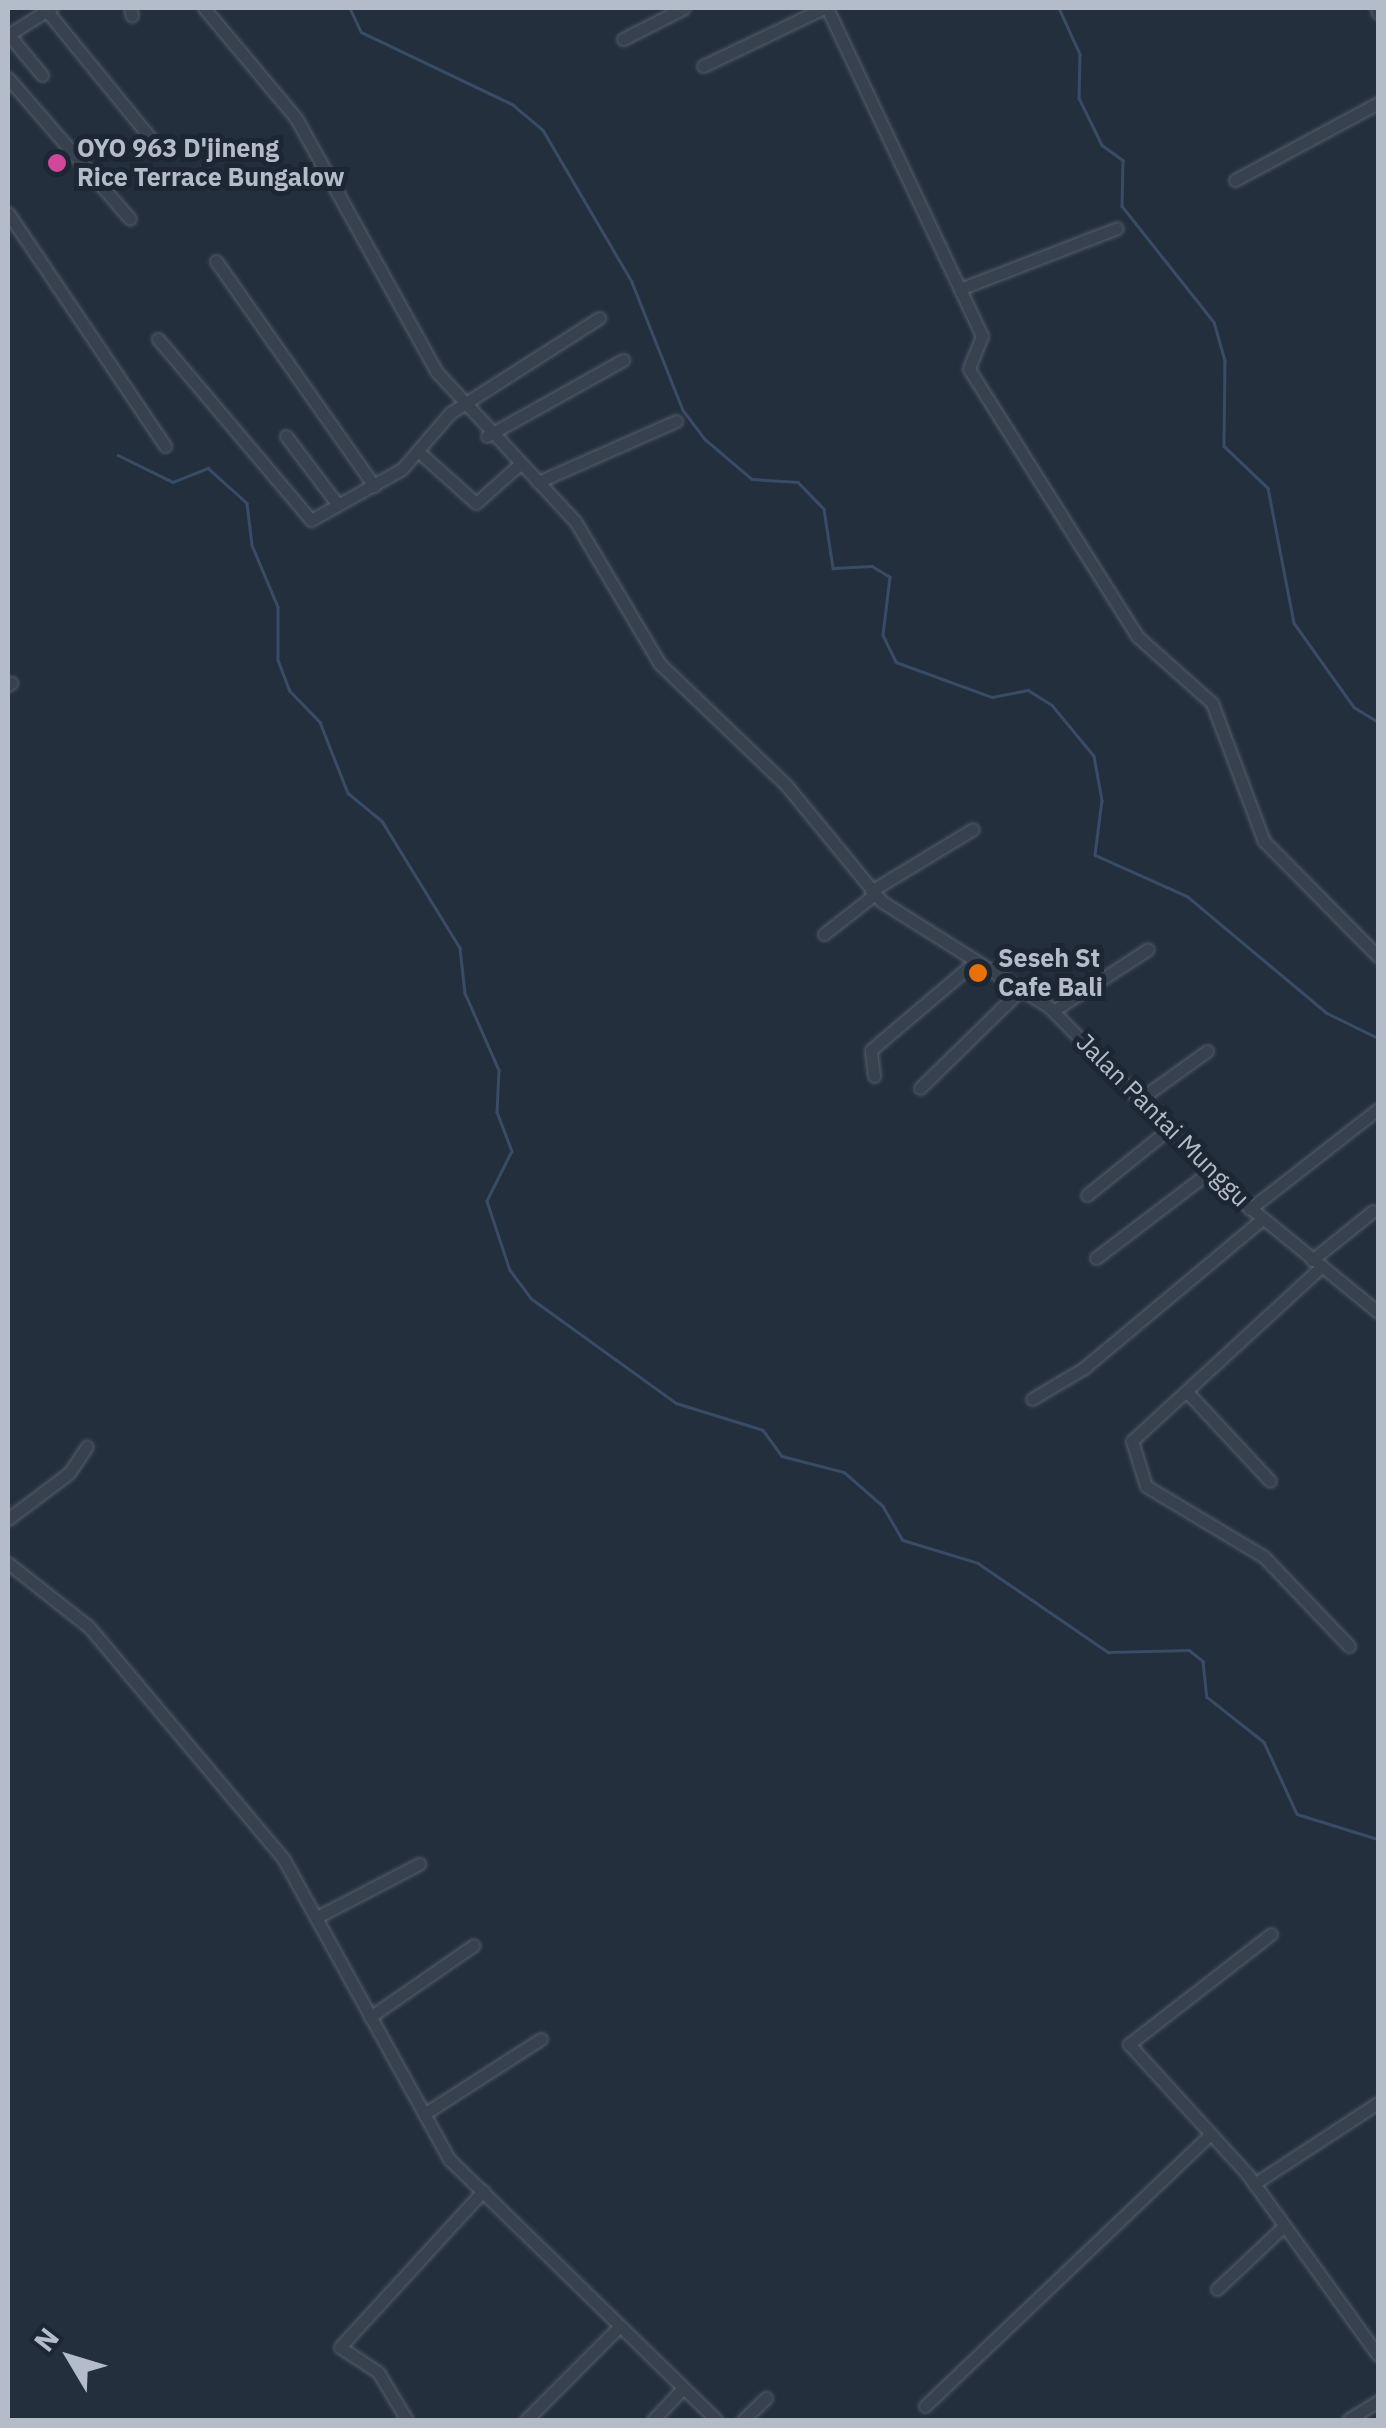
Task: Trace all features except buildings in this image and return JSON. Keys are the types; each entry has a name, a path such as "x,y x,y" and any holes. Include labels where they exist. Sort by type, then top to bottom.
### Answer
{"street":[{"name":"Jalan Pantai Munggu","path":"204,8 296,118 464,407 488,436 538,482 598,556 660,664 788,786 873,892 1053,1011 1143,1097 1250,1209 1377,1308"},
{"path":"623,38 684,8"},
{"path":"703,66 826,8 982,340 969,369 1137,636 1212,703 1264,841 1378,956"},
{"path":"42,75 8,35 48,9 157,146"},
{"path":"8,78 130,220"},
{"path":"1234,180 1378,103"},
{"path":"8,213 164,446"},
{"path":"960,290 1117,228"},
{"path":"216,261 374,486"},
{"path":"158,339 306,519 374,486 420,454 434,426 599,318"},
{"path":"488,436 623,360"},
{"path":"538,482 676,420"},
{"path":"286,436 338,505"},
{"path":"420,454 476,504 520,464"},
{"path":"824,934 873,892 973,830"},
{"path":"1053,1011 1148,949"},
{"path":"874,1076 871,1050 976,961"},
{"path":"920,1088 1022,988"},
{"path":"1143,1097 1207,1051"},
{"path":"1250,1209 1378,1109"},
{"path":"1086,1195 1170,1128"},
{"path":"1096,1258 1210,1171"},
{"path":"1349,1646 1264,1557 1141,1481 1134,1436 1188,1393 1373,1211"},
{"path":"1032,1398 1084,1368 1262,1219"},
{"path":"1188,1393 1270,1481"},
{"path":"8,1518 78,1466 87,1446"},
{"path":"8,1562 88,1627 183,1734 319,1916 450,2160 716,2420"},
{"path":"319,1916 418,1864"},
{"path":"1271,1934 1129,2044 1254,2184 1282,2228 1378,2355"},
{"path":"370,2017 474,1944"},
{"path":"424,2114 541,2039"},
{"path":"1254,2184 1378,2103"},
{"path":"925,2406 1209,2136"},
{"path":"408,2420 378,2372 342,2352 349,2335 482,2191"},
{"path":"1217,2289 1282,2228"},
{"path":"526,2420 620,2326"},
{"path":"653,2420 684,2388"},
{"path":"743,2420 766,2398"},
{"path":"1348,2420 1378,2401"}],"waterway":[{"path":"350,8 361,32 512,104 543,130 632,282 683,410 706,440 752,479 798,482 824,509 833,568 872,566 890,577 883,635 896,662 992,697 1028,690 1052,705 1094,756 1102,800 1095,855 1187,896 1327,1013 1378,1038"},
{"path":"1059,8 1080,54 1079,98 1102,145 1123,160 1122,206 1214,322 1225,360 1224,446 1268,488 1294,623 1354,707 1378,722"},
{"path":"118,455 173,482 208,468 247,503 252,545 278,607 278,660 290,691 320,722 348,793 382,821 460,948 465,993 499,1070 497,1112 512,1151 487,1201 510,1270 532,1299 676,1403 763,1430 782,1456 844,1472 883,1506 903,1540 978,1563 1108,1652 1189,1650 1203,1661 1207,1697 1264,1742 1297,1814 1378,1839"}],"place":[{"name":"OYO 963 D'jineng Rice Terrace Bungalow","path":"57,163"},
{"name":"Seseh St Cafe Bali","path":"978,973"}]}
